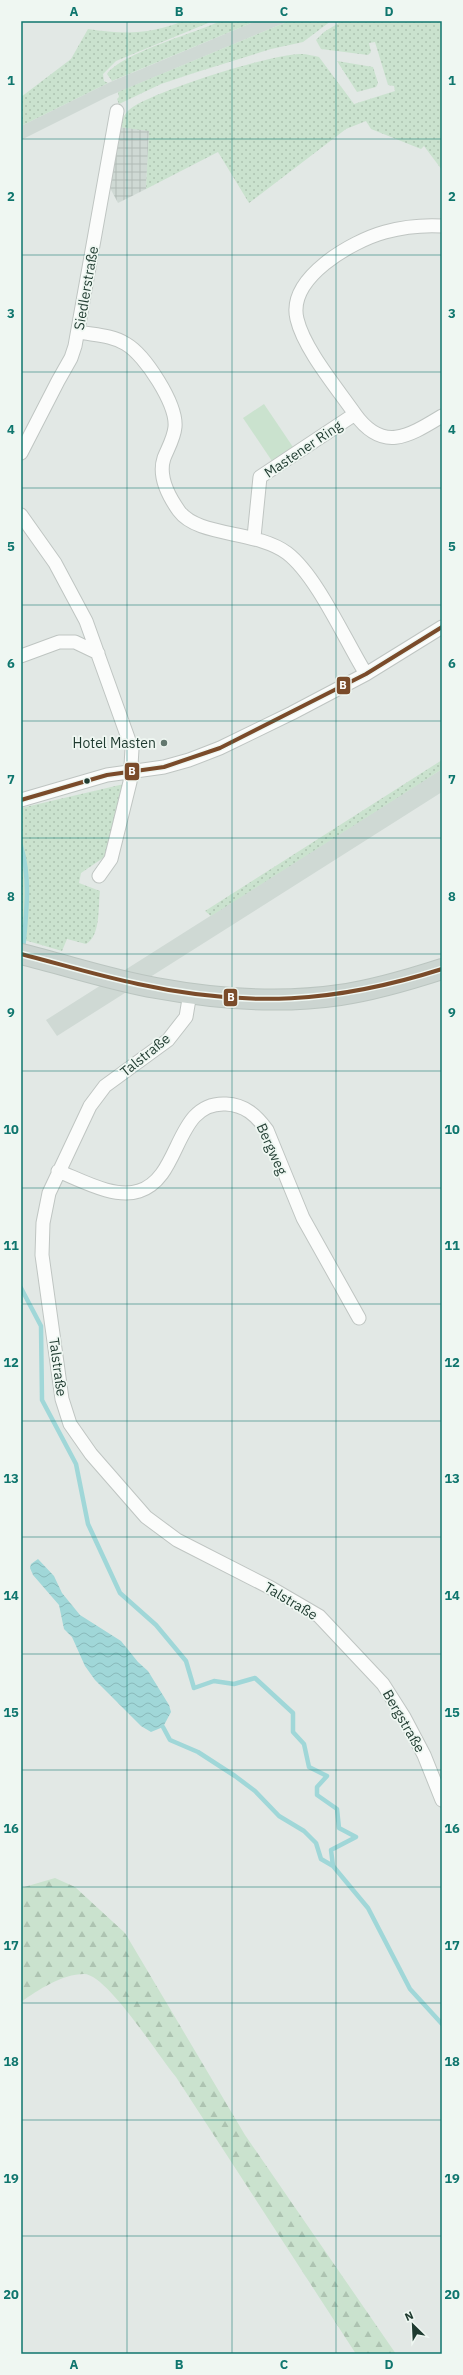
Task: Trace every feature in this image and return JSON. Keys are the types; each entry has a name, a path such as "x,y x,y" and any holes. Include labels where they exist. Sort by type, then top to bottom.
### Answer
{"main road":[{"path":"26,955 154,988 190,993 263,999 339,996 404,982 442,970"}],"street":[{"name":"Siedlerstraße","path":"21,453 58,380 71,358 79,332 117,111"},
{"name":"Mastener Ring","path":"442,226 406,227 358,242 316,271 303,288 296,305 296,318 303,338 363,425 381,436 397,439 413,434 442,416"},
{"path":"79,332 125,343 137,352 165,394 173,409 175,425 163,460 162,477 180,513 192,523 206,528 254,537 273,544 288,554 305,570 366,674"},
{"name":"Mastener Ring","path":"254,537 260,477 355,414"},
{"path":"21,515 55,563 86,621 132,750 132,771 111,859 99,876"},
{"path":"21,800 87,780 132,771 164,767 190,760 220,748 292,713 366,674 442,627"},
{"path":"21,656 59,642 75,642 98,653"},
{"name":"Talstraße","path":"190,993 186,1016 168,1040 105,1086 90,1106 58,1171 49,1193 43,1223 42,1255 62,1399 70,1424 91,1454 146,1517 177,1540 306,1608 318,1616 352,1652"},
{"name":"Bergweg","path":"58,1171 111,1190 128,1193 140,1191 152,1185 162,1175 197,1113 208,1106 222,1103 234,1104 248,1109 258,1117 267,1130 303,1218 359,1318"},
{"name":"Bergstraße","path":"352,1652 383,1684 404,1717 424,1754 442,1800"}],"shaded area":[{"path":"256,21 289,21 109,96 21,140 21,126 108,83"},
{"path":"119,127 149,130 146,189 118,203 109,186"},
{"path":"442,769 442,792 57,1036 46,1020"}],"green space":[{"path":"183,21 213,21 116,61 103,74 104,81 108,83 21,126 21,97 71,59 88,29 113,32 136,32 159,29"},
{"path":"221,21 256,21 112,81 107,74 115,66 143,51"},
{"path":"289,21 331,21 303,42 271,49 161,84 119,104 117,99 119,97 118,92"},
{"path":"342,21 442,21 442,170 424,146 421,149 371,129 366,121 346,129 249,203 218,152 146,189 149,131 119,127 130,109 162,93 241,66 287,55 301,54 319,57 354,104 395,91 394,86 388,85 375,42 369,43 371,52 368,55 321,49 316,40 324,32"},
{"path":"337,61 373,67 378,83 376,87 357,92"},
{"path":"264,404 295,450 274,464 243,418"},
{"path":"442,760 442,769 419,784 211,916 205,911"},
{"path":"124,784 106,856 81,873 79,883 100,891 98,920 91,940 86,944 67,939 62,951 21,939 21,808"},
{"path":"55,1878 75,1887 125,1933 245,2135 396,2354 356,2354 176,2077 119,2001 106,1987 94,1978 84,1974 76,1975 59,1980 21,2002 21,1888"}],"water":[{"path":"38,1559 54,1576 62,1593 80,1615 121,1641 138,1662 148,1671 169,1705 171,1712 163,1727 151,1732 141,1726 95,1680 85,1666 72,1637 64,1629 59,1605 33,1575 30,1568 31,1564"}],"waterway":[{"path":"21,846 27,885 23,951"},
{"path":"21,1288 41,1326 42,1400 76,1464 88,1524 120,1593 156,1625 186,1661 194,1688 214,1681 234,1684 255,1678 293,1713 293,1732 304,1744 309,1767 327,1776 317,1787 317,1795 337,1809 339,1828 356,1837 331,1850 333,1866 368,1908 410,1989 442,2024"},
{"path":"163,1727 170,1740 198,1752 235,1776 255,1791 279,1816 304,1831 316,1843 321,1859 333,1866"}],"transit line":[{"name":"B","path":"21,800 107,775 164,767 220,748 366,674 442,627"},
{"name":"B","path":"21,954 94,974 178,992 217,997 254,999 328,995 365,989 442,969"}],"place":[{"name":"Hotel Masten","path":"164,743"}]}
